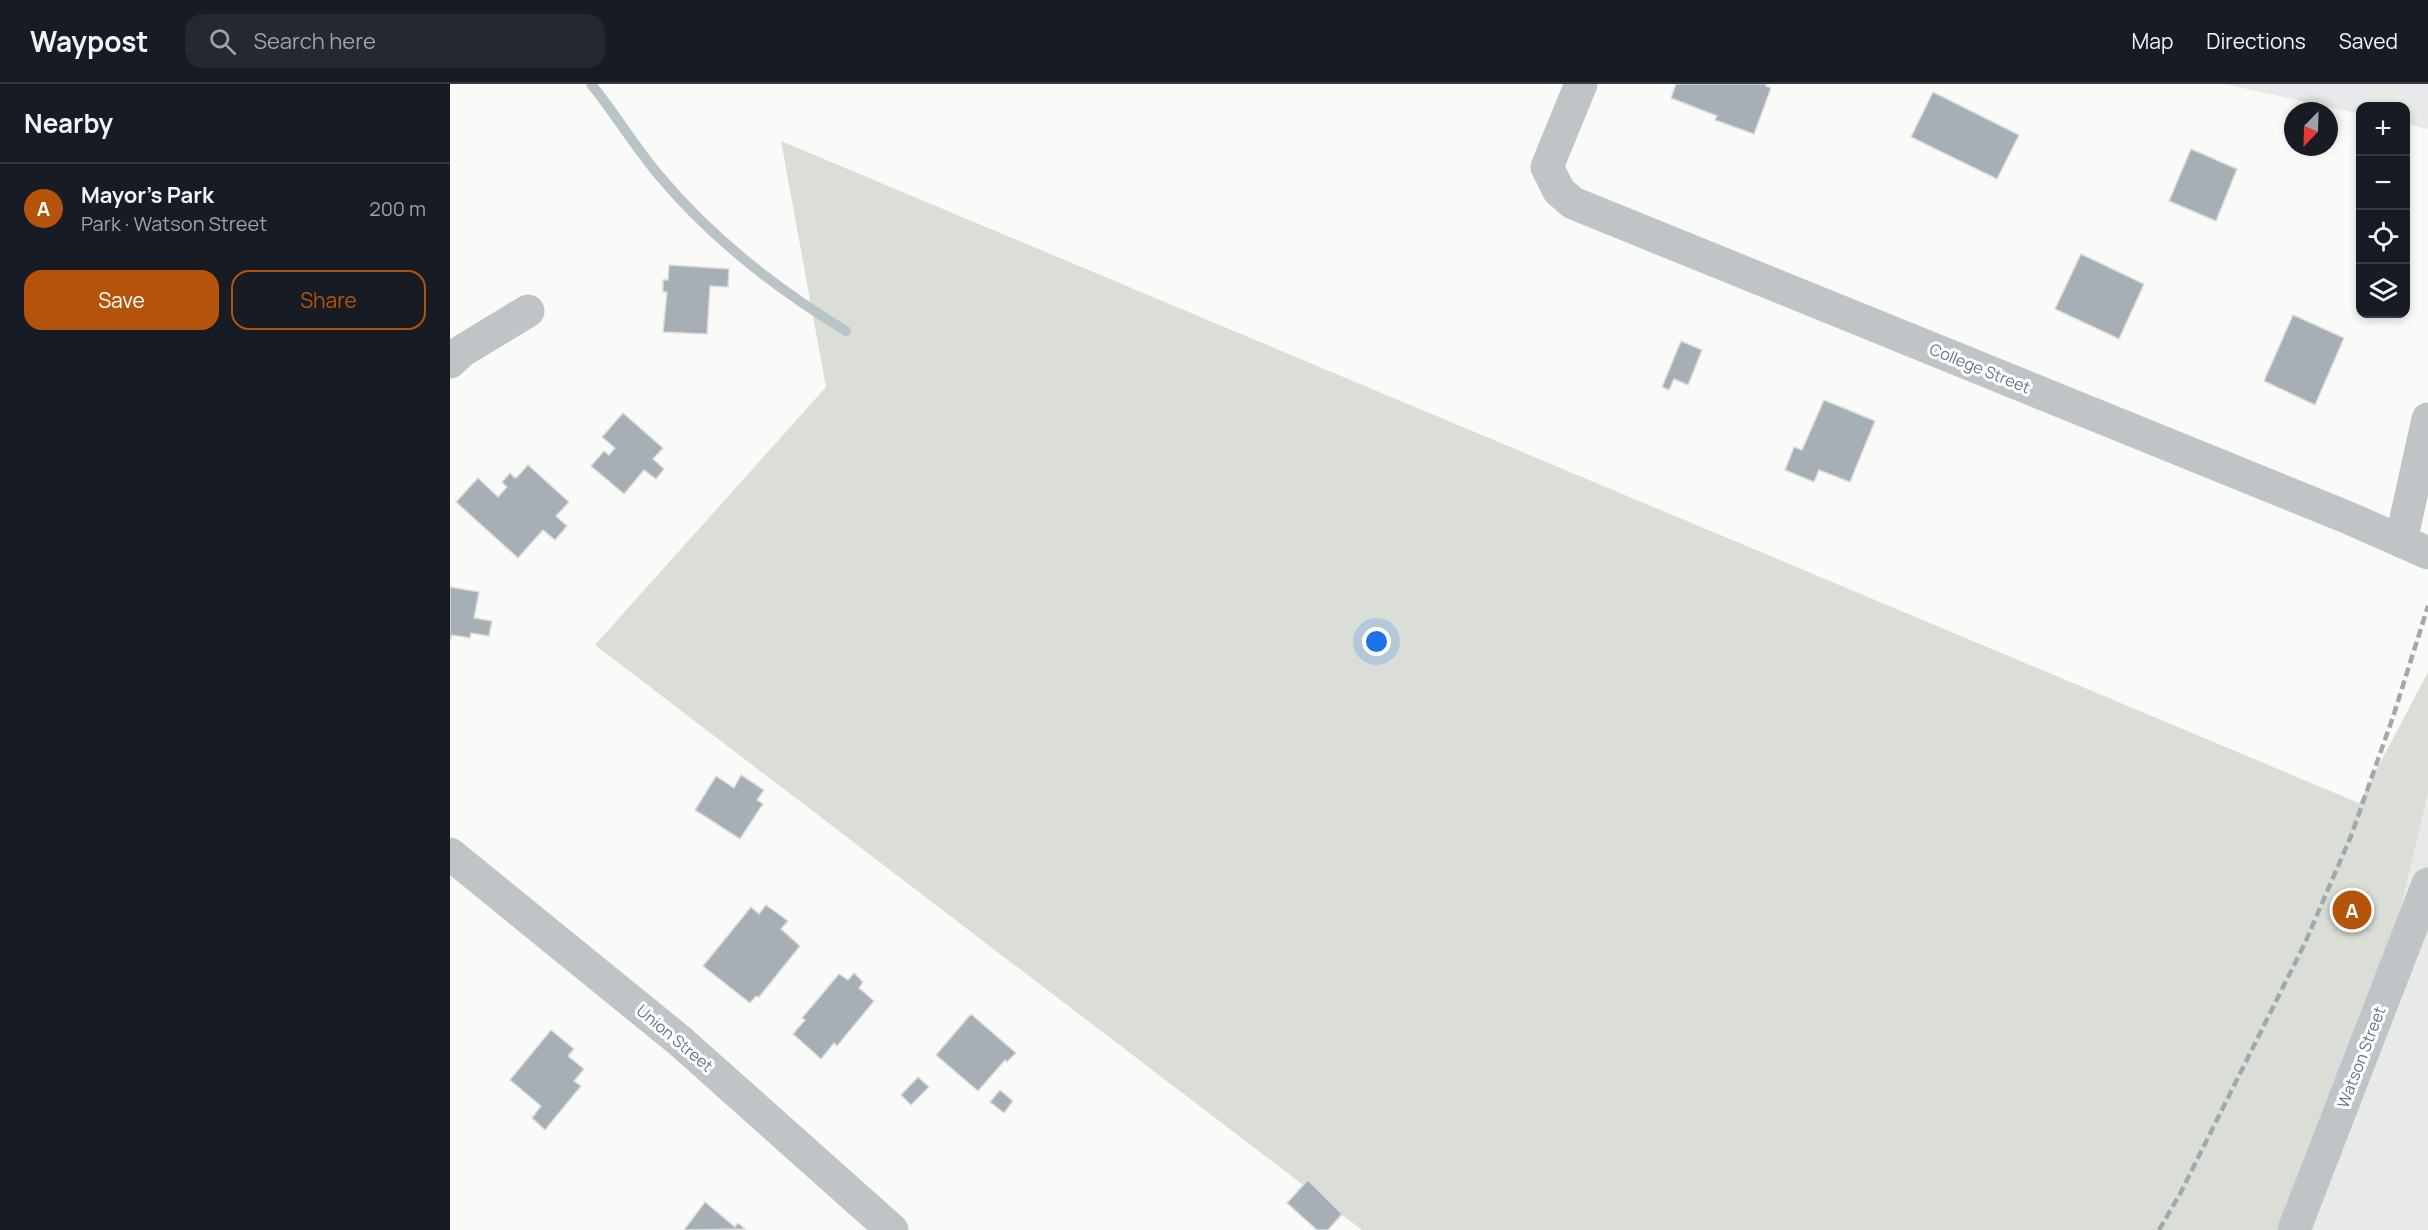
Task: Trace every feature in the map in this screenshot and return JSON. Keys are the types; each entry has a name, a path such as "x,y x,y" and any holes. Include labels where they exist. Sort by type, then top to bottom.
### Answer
{"street":[{"name":"College Street","path":"1581,84 1547,167 1559,191 1573,203 2415,547"},
{"path":"450,362 462,351 528,310"},
{"path":"2415,547 2428,419"},
{"name":"Union Street","path":"450,854 680,1041 892,1230"},
{"name":"Watson Street","path":"2294,1230 2428,884"}],"shaded area":[{"path":"2224,84 2428,84 2428,129 2410,125 2410,102 2356,102 2356,113 2338,109 2338,102 2306,102"},
{"path":"781,141 2359,803 2428,672 2428,794 2342,1154 2307,1230 1362,1230 595,645 826,387"},
{"path":"2428,794 2428,1230 2307,1230 2342,1154"}],"building":[{"path":"1676,84 1766,84 1771,88 1754,134 1715,120 1717,116 1671,98"},
{"path":"1933,92 2019,135 1997,179 1911,137"},
{"path":"2191,149 2237,169 2216,221 2169,201"},
{"path":"2081,254 2144,284 2119,339 2055,309"},
{"path":"669,265 729,269 728,287 710,286 707,334 663,332 667,292 663,292 663,280 668,280"},
{"path":"2293,315 2344,338 2315,405 2264,381"},
{"path":"1681,341 1702,350 1688,385 1674,379 1669,390 1662,387"},
{"path":"1824,400 1875,421 1850,482 1819,470 1814,482 1785,470 1794,447 1802,450"},
{"path":"623,413 663,448 653,459 664,469 656,479 644,470 624,494 591,466 604,451 609,455 615,448 602,437"},
{"path":"528,465 569,502 556,516 567,526 555,540 543,530 518,558 456,502 478,478 498,497 507,487 502,482 510,473 515,478"},
{"path":"450,587 479,592 474,618 492,621 489,636 471,633 470,638 452,635 450,641"},
{"path":"741,775 764,790 757,800 763,804 740,839 695,810 716,776 734,788"},
{"path":"766,905 788,921 781,929 800,946 759,997 756,996 750,1003 703,966 751,907 759,914"},
{"path":"854,973 863,982 859,988 874,1001 837,1046 834,1043 821,1059 793,1034 805,1020 802,1018 839,974 848,980"},
{"path":"971,1014 1016,1053 1007,1062 1005,1060 978,1091 936,1055"},
{"path":"551,1030 574,1049 568,1056 584,1069 574,1081 581,1086 545,1130 532,1118 541,1106 510,1080"},
{"path":"918,1077 929,1087 911,1105 901,1095"},
{"path":"1000,1090 1013,1101 1004,1113 990,1102"},
{"path":"1308,1180 1342,1214 1328,1230 1317,1230 1287,1203"},
{"path":"705,1202 735,1227 738,1223 745,1229 684,1230"}],"waterway":[{"path":"591,84 657,173 699,219 769,279 846,331"}],"railway":[{"path":"2159,1230 2180,1194 2305,943 2351,836 2393,717 2428,606"}],"place":[{"name":"Mayor's Park","path":"2352,910"}]}
